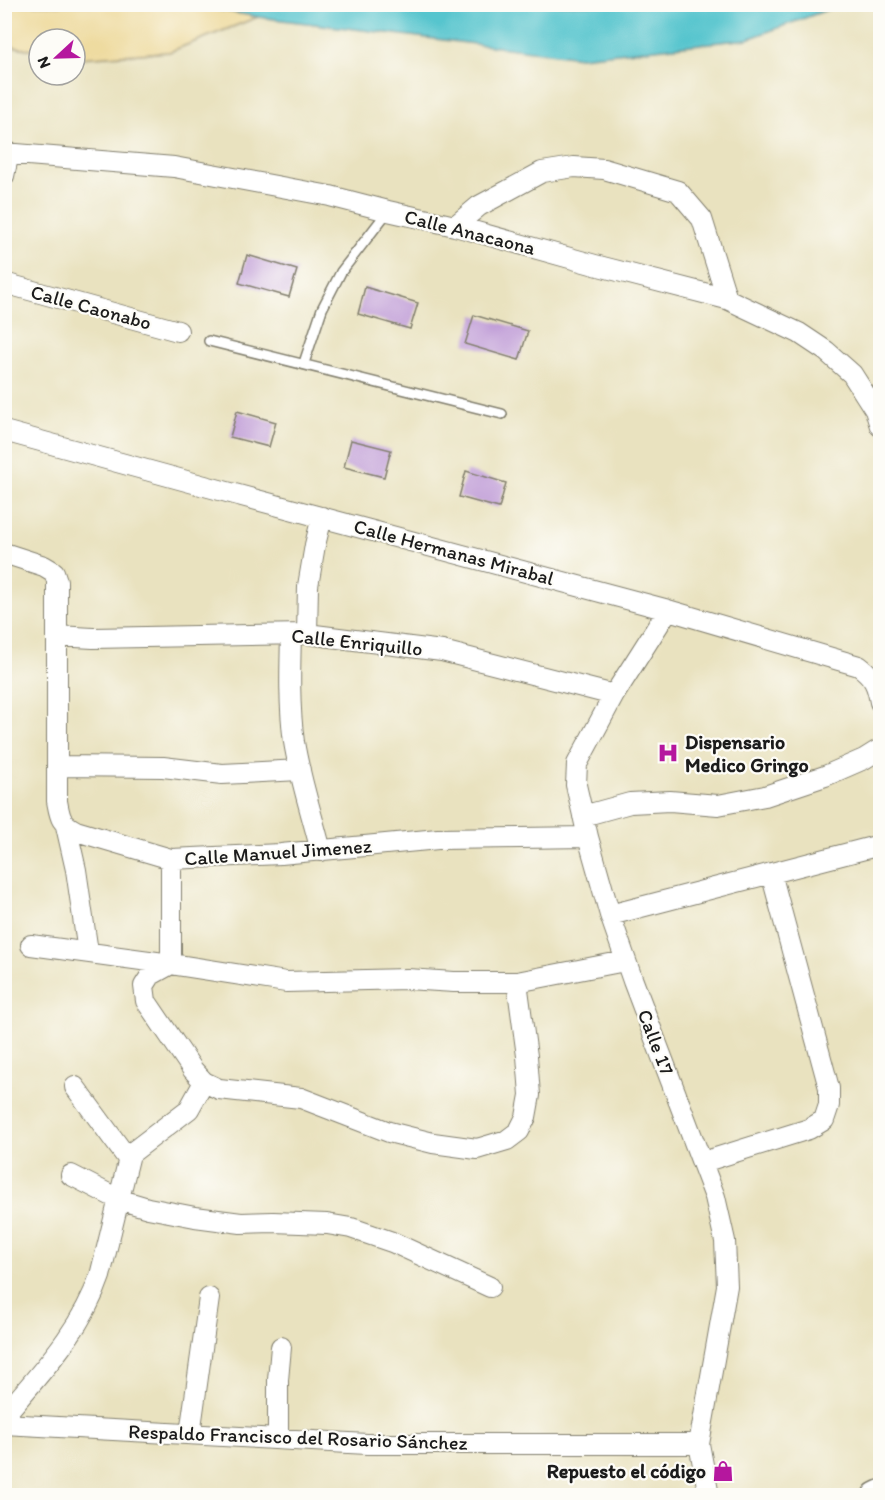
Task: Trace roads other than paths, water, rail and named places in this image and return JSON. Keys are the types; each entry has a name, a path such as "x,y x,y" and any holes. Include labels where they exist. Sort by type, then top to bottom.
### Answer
{"main road":[{"path":"876,1496 880,1494"}],"street":[{"path":"4,176 7,153"},
{"name":"Calle Anacaona","path":"7,153 174,167 330,196 454,226 727,299 799,333 826,351 852,374 875,410 880,426"},
{"path":"454,226 479,206 542,172 574,167 604,169 678,191 702,219 727,299"},
{"name":"Calle Caonabo","path":"4,283 178,331"},
{"name":"Calle Hermanas Mirabal","path":"4,430 668,610 859,666 870,673 877,685 880,702"},
{"path":"321,851 300,770 294,740 290,698 299,634 322,517"},
{"path":"4,553 44,566 54,572 57,581 57,801 60,817 66,826 76,870 88,952"},
{"name":"Calle 17","path":"668,610 614,695 578,764 576,785 610,915 715,1197 725,1241 727,1286 699,1444 709,1496"},
{"name":"Calle Enriquillo","path":"58,636 93,638 299,634 442,651 614,695"},
{"path":"584,816 630,803 670,801 718,805 765,796 825,776 864,759 880,748"},
{"path":"57,766 163,767 222,774 300,770"},
{"name":"Calle Manuel Jimenez","path":"66,826 171,859 281,855 438,838 588,837"},
{"path":"610,915 880,845"},
{"path":"171,859 171,964"},
{"path":"702,1162 808,1129 824,1120 829,1105 829,1088 771,873"},
{"path":"31,945 286,982 407,979 517,982 626,961"},
{"path":"171,964 151,975 144,986 146,1001 193,1070 204,1082 219,1089 301,1098 389,1132 433,1143 477,1149 507,1140 519,1131 526,1117 530,1095 517,982"},
{"path":"4,1416 58,1351 94,1294 128,1159 133,1151 189,1109 204,1082"},
{"path":"75,1086 128,1159"},
{"path":"71,1175 118,1199 183,1215 229,1221 327,1224 351,1228 392,1242 490,1287"},
{"path":"190,1434 209,1298"},
{"path":"278,1439 278,1380 281,1347"},
{"name":"Respaldo Francisco del Rosario Sánchez","path":"4,1424 367,1444 699,1444"}],"lane":[{"path":"304,363 322,309 340,272 388,211"},
{"path":"209,341 502,414"}],"water":[{"path":"192,5 840,5 748,39 580,57 258,17"}],"place":[{"name":"Dispensario Medico Gringo","path":"668,753"},
{"name":"Repuesto el código","path":"723,1471"}]}
